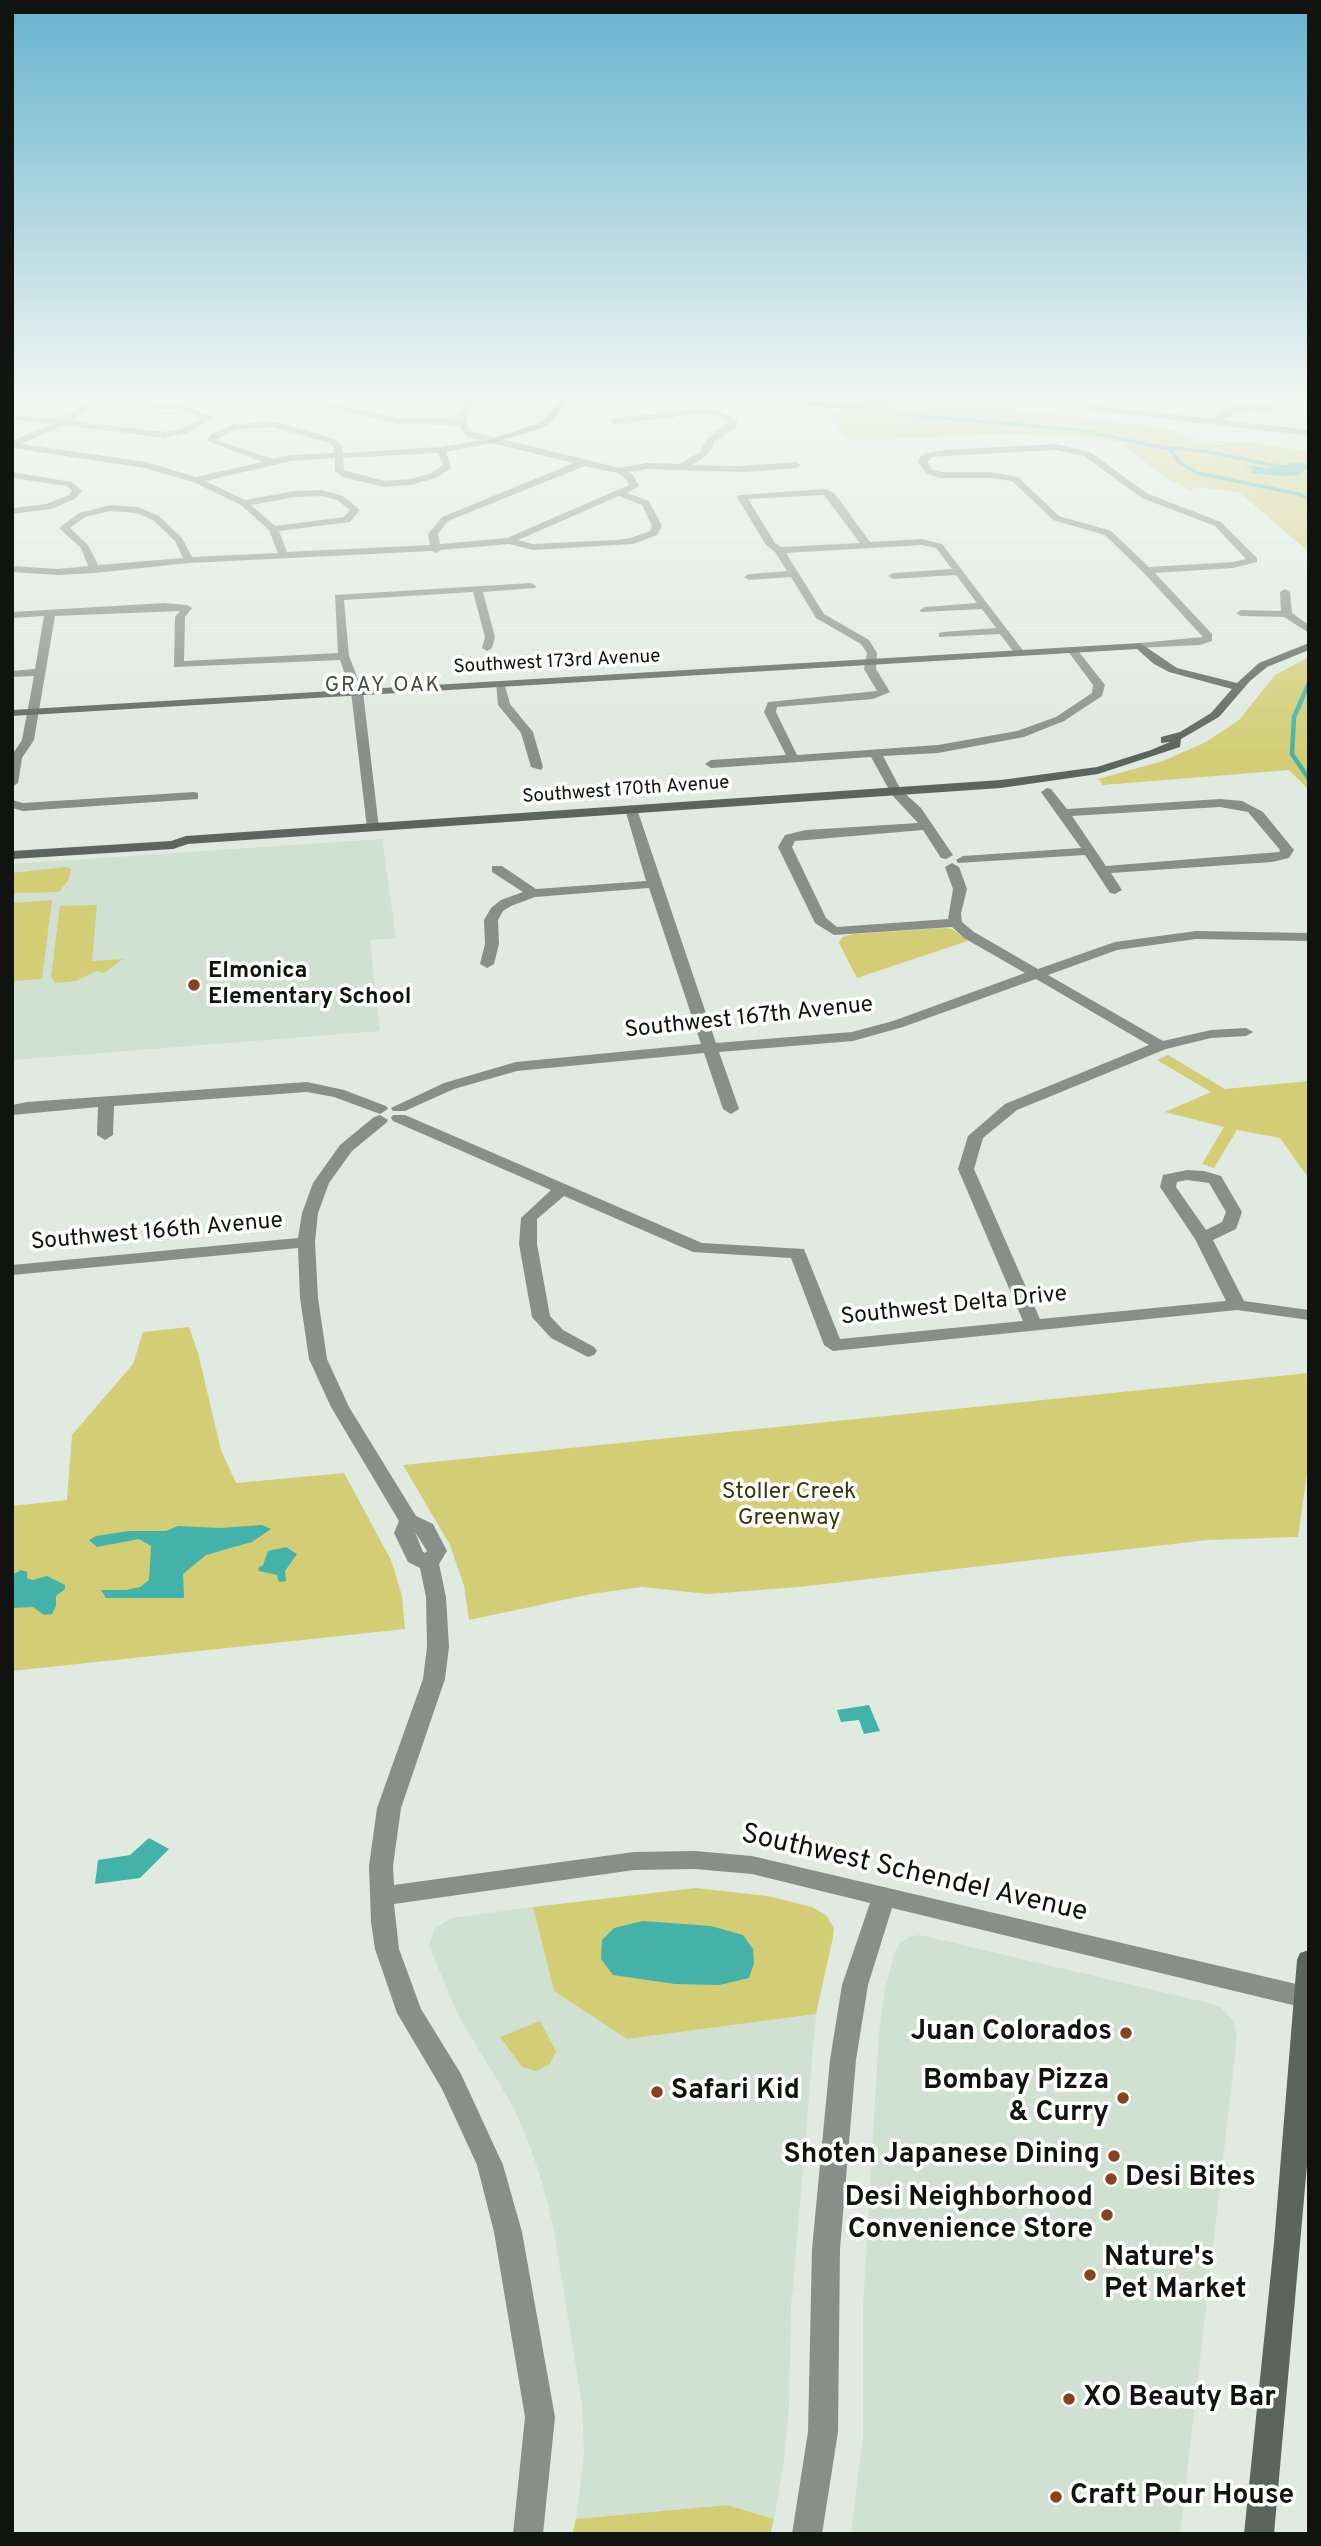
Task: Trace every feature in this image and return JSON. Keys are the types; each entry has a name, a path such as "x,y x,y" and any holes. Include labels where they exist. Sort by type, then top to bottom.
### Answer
{"street":[{"path":"83,514 64,528 85,547 95,570"},
{"path":"147,514 156,518 179,540 189,560"},
{"path":"256,514 274,529 284,556"},
{"path":"274,529 337,522 347,520 352,514"},
{"path":"436,550 433,534 437,526 459,514"},
{"path":"12,569 42,572 95,570 189,560 436,550 509,541 574,514"},
{"path":"509,541 534,547 633,541 654,533 657,526 651,514"},
{"path":"753,514 771,545 779,550 820,617 865,642 872,653 870,669 884,692 873,696 772,704 770,712 793,758"},
{"path":"845,514 867,545"},
{"path":"1052,514 1056,518 1108,533 1147,570 1208,636 1208,639 1200,642 1140,646"},
{"path":"1147,570 1233,565 1253,560 1218,524 1191,514"},
{"path":"779,550 922,542 939,546 1020,653"},
{"path":"894,576 959,572"},
{"path":"749,577 794,574"},
{"path":"373,828 357,692 344,656 339,597 531,586"},
{"path":"477,589 490,636 487,648"},
{"path":"1285,592 1287,614"},
{"path":"12,615 164,606 187,608 180,617 178,665 344,656"},
{"path":"925,610 985,607"},
{"path":"12,783 16,758 28,740 50,612"},
{"path":"1241,613 1287,614 1309,630"},
{"path":"943,635 1003,631"},
{"path":"1140,646 1158,662 1173,670 1240,687"},
{"name":"Southwest 173rd Avenue","path":"12,713 1140,646"},
{"name":"Southwest 170th Avenue","path":"12,848 373,828 897,792 1078,775 1143,757 1176,744 1175,739 1215,715 1240,687 1264,666 1309,646"},
{"path":"711,764 973,744 1020,734 1060,719 1096,697 1101,690 1096,679 1072,650"},
{"path":"12,674 40,673"},
{"path":"500,684 504,705 527,732 537,767"},
{"path":"875,753 897,792 917,811 953,861 960,889 954,913 955,923 969,935 1161,1046"},
{"path":"1047,792 1065,813 1115,890"},
{"path":"14,805 194,796"},
{"path":"1065,813 1238,804 1259,815 1287,849 1284,855 1272,858 1104,870"},
{"path":"631,809 731,1110"},
{"path":"928,826 806,834 790,838 786,847 820,920 834,930 955,923"},
{"name":"Southwest 170th Avenue","path":"12,855 173,845 186,840"},
{"path":"953,861 1091,851"},
{"path":"497,869 533,893"},
{"path":"487,964 493,914 506,902 533,893 654,884"},
{"name":"Southwest 167th Avenue","path":"399,1113 449,1086 516,1067 569,1060 853,1036 898,1024 1115,946 1156,939 1222,934 1308,937"},
{"path":"1033,1324 966,1169 976,1136 1011,1107 1161,1046 1211,1034 1246,1032"},
{"path":"12,1110 307,1087 338,1093 380,1114 399,1113"},
{"path":"105,1135 106,1101"},
{"name":"Southwest Delta Drive","path":"399,1113 561,1190 699,1248 798,1253 833,1345 1237,1305 1309,1315"},
{"path":"380,1114 346,1148 321,1183 310,1213 306,1242 309,1298 318,1359 340,1407 409,1521 404,1533 415,1557 429,1564 436,1597 438,1647 434,1679 389,1808 382,1866 387,1949 410,2013 452,2082 490,2165 508,2232 540,2417 528,2534"},
{"path":"561,1190 530,1218 528,1244 541,1317 557,1334 588,1351"},
{"path":"1203,1238 1237,1305"},
{"name":"Southwest 166th Avenue","path":"12,1270 306,1242"},
{"name":"Southwest Schendel Avenue","path":"382,1896 634,1861 695,1860 752,1865 1306,1998"},
{"path":"807,2534 823,2432 827,2249 843,2060 855,1985 884,1897"},
{"path":"1259,2534 1288,2243 1309,1960"}],"shaded area":[{"name":"Elmonica Elementary School","path":"382,839 396,938 370,940 380,1031 12,1060 12,864"},
{"name":"Safari Kid","path":"533,1907 554,1991 627,2039 816,2014 791,2308 789,2410 774,2519 727,2505 576,2519 584,2456 582,2404 553,2226 544,2188 513,2106 459,2017 429,1946 434,1929 451,1918"},
{"path":"920,1935 1209,2003 1220,2007 1233,2020 1237,2037 1180,2534 851,2534 863,2436 863,2308 879,2032 884,1994 895,1951 900,1943 909,1937"}],"green space":[{"path":"1264,514 1309,514 1309,552"},
{"path":"1309,657 1309,790 1289,770 1103,785 1098,779 1163,761 1206,742 1239,720 1275,675"},
{"path":"66,867 71,869 69,879 59,892 12,893 12,873"},
{"path":"52,900 42,979 12,981 12,903"},
{"path":"97,905 92,961 123,959 104,973 96,971 76,981 55,983 51,977 60,906"},
{"path":"952,929 968,941 857,978 839,943 842,937 853,934"},
{"path":"1168,1055 1225,1089 1309,1081 1309,1179 1280,1138 1237,1130 1214,1168 1202,1164 1224,1127 1165,1112 1211,1092 1157,1060"},
{"path":"189,1327 198,1353 221,1450 236,1483 344,1473 391,1560 402,1596 405,1629 12,1671 12,1506 67,1500 72,1435 133,1364 143,1332"},
{"name":"Stoller Creek Greenway","path":"1309,1373 1309,1459 1298,1537 1208,1540 799,1587 708,1594 642,1587 591,1594 469,1620 464,1586 450,1545 403,1465"},
{"path":"696,1888 767,1896 812,1907 826,1915 834,1928 816,2014 627,2039 554,1991 533,1907"},
{"path":"540,2021 556,2051 550,2064 536,2071 522,2067 500,2037"},
{"path":"727,2505 774,2519 770,2534 572,2534 576,2519"}],"water":[{"path":"262,1525 271,1529 252,1542 206,1555 183,1574 184,1598 106,1598 101,1590 126,1590 140,1587 149,1580 151,1546 139,1539 97,1547 89,1540 96,1536 129,1531 166,1531 178,1526 220,1528"},
{"path":"286,1547 297,1554 285,1571 286,1581 279,1582 277,1575 259,1571 258,1568 263,1565 268,1551"},
{"path":"21,1570 27,1572 27,1578 32,1580 47,1576 65,1585 65,1589 56,1596 56,1606 52,1614 44,1615 33,1607 12,1608 12,1575"},
{"path":"869,1705 880,1731 864,1734 859,1720 841,1722 837,1710"},
{"path":"149,1838 169,1849 140,1878 95,1884 98,1860 130,1855"},
{"path":"643,1921 711,1926 743,1935 753,1949 754,1963 749,1978 719,1985 675,1984 613,1975 601,1959 602,1940 614,1928"}],"waterway":[{"path":"1309,683 1294,717 1292,754 1309,779"}],"place":[{"name":"Elmonica Elementary School","path":"194,985"},
{"name":"Juan Colorados","path":"1126,2033"},
{"name":"Safari Kid","path":"657,2092"},
{"name":"Bombay Pizza & Curry","path":"1123,2098"},
{"name":"Shoten Japanese Dining","path":"1114,2156"},
{"name":"Desi Bites","path":"1111,2179"},
{"name":"Desi Neighborhood Convenience Store","path":"1107,2215"},
{"name":"Nature's Pet Market","path":"1090,2275"},
{"name":"XO Beauty Bar","path":"1069,2399"},
{"name":"Craft Pour House","path":"1056,2497"}],"district":[{"name":"GRAY OAK","path":"383,687"}]}
